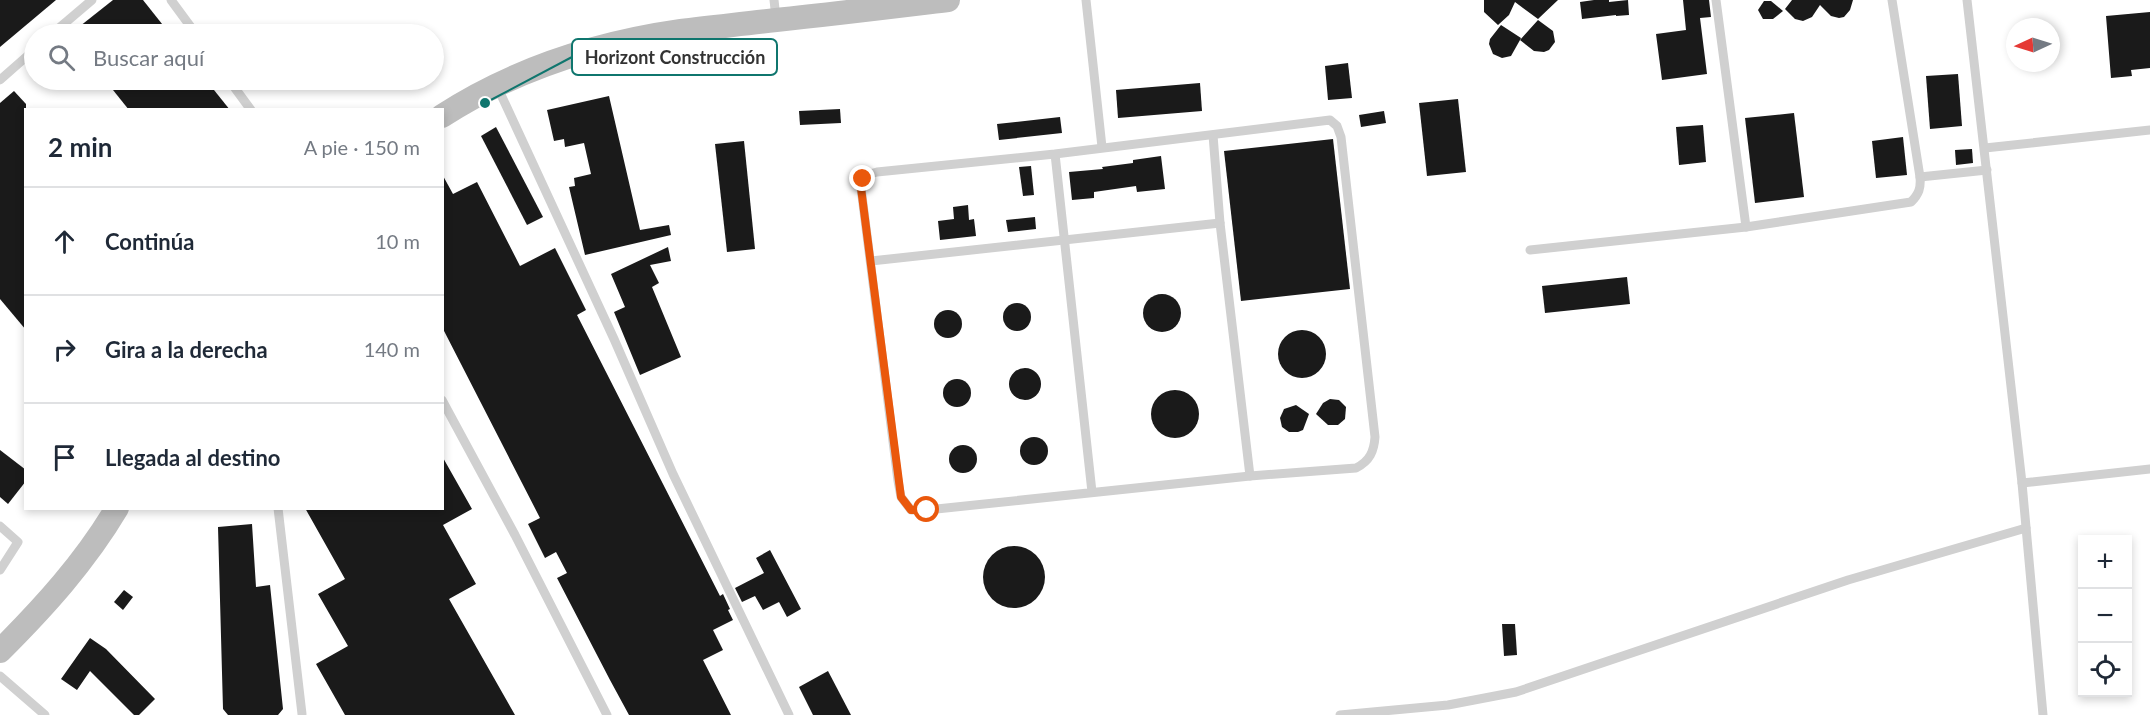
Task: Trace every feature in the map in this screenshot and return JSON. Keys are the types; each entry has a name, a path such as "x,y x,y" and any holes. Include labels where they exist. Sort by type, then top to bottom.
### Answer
{"main road":[{"path":"444,115 473,96 529,71 578,54 625,42 775,10 948,0"},
{"path":"0,651 40,611 84,560 116,510"}],"lane":[{"path":"64,24 93,0"},
{"path":"171,0 189,24"},
{"path":"1086,0 1102,147"},
{"path":"1716,0 1746,227"},
{"path":"1530,250 1746,227 1911,202 1921,187 1892,0"},
{"path":"1967,0 2022,483 2043,715"},
{"path":"0,80 24,59"},
{"path":"497,86 614,339 673,474 760,650 789,715"},
{"path":"236,90 250,108"},
{"path":"1330,120 1337,126 1341,137 1375,437 1374,449 1365,463 1356,468 1250,476 911,510 901,497 861,188 863,179 867,174 1102,147 1330,120"},
{"path":"1985,148 2150,130"},
{"path":"1214,135 1220,223 1250,476"},
{"path":"1055,154 1092,492"},
{"path":"1920,177 1987,170"},
{"path":"871,261 1220,223"},
{"path":"444,404 515,535 607,715"},
{"path":"2022,483 2150,469"},
{"path":"278,510 302,714"},
{"path":"0,526 18,542 0,570"},
{"path":"1340,715 1448,705 1516,692 1848,580 2025,528"},
{"path":"0,676 45,715"}],"building":[{"path":"0,0 56,0 27,24 24,24 24,27 0,47"},
{"path":"113,0 143,0 162,24 83,24"},
{"path":"1484,0 1558,0 1538,19 1515,2 1509,15 1498,25 1484,12"},
{"path":"1609,0 1609,2 1628,0 1629,15 1582,19 1580,2"},
{"path":"1683,0 1709,0 1711,17 1700,18 1707,74 1662,80 1656,34 1686,30"},
{"path":"1792,0 1853,0 1850,10 1844,17 1831,16 1820,5 1812,17 1803,21 1795,19 1785,9"},
{"path":"1764,1 1771,1 1783,11 1773,19 1763,19 1758,10"},
{"path":"2150,12 2150,68 2131,70 2132,76 2111,78 2106,16"},
{"path":"1538,20 1553,31 1555,42 1549,50 1544,52 1534,51 1520,40"},
{"path":"1501,25 1521,38 1511,56 1502,58 1493,54 1489,44 1490,39"},
{"path":"1348,63 1352,98 1328,100 1325,66"},
{"path":"1958,74 1962,126 1930,129 1926,76"},
{"path":"1200,83 1202,111 1118,118 1116,90"},
{"path":"113,90 214,90 228,108 127,108"},
{"path":"14,91 26,104 24,108 24,328 0,299 0,103"},
{"path":"609,96 640,230 669,225 671,235 585,255 569,187 575,186 574,178 591,174 584,143 565,147 564,139 554,141 547,110"},
{"path":"1458,99 1466,172 1427,176 1419,103"},
{"path":"840,109 841,123 800,125 799,111"},
{"path":"1384,111 1386,123 1361,127 1359,115"},
{"path":"1794,113 1804,197 1755,203 1745,118"},
{"path":"1060,117 1062,133 999,140 997,124"},
{"path":"1703,125 1706,162 1679,165 1676,127"},
{"path":"496,127 543,217 527,225 481,136"},
{"path":"1903,137 1907,175 1876,178 1872,141"},
{"path":"1333,139 1350,289 1241,301 1224,151"},
{"path":"744,141 755,249 727,252 715,144"},
{"path":"1972,149 1973,163 1956,165 1955,150"},
{"path":"1161,156 1165,189 1137,192 1136,186 1094,192 1094,198 1072,200 1069,172 1103,169 1102,167"},
{"path":"1031,166 1034,195 1023,196 1019,167"},
{"path":"444,178 453,194 477,182 520,266 555,248 586,310 577,315 720,596 723,594 730,609 728,610 733,620 713,630 723,650 703,660 731,715 629,715 557,578 567,573 556,552 545,558 528,524 540,518 444,331"},
{"path":"968,205 969,220 974,219 976,236 940,240 938,221 954,219 953,207"},
{"path":"1035,217 1036,229 1008,232 1006,220"},
{"path":"668,247 671,261 650,265 659,283 652,287 681,357 640,375 614,312 625,307 611,274"},
{"path":"1627,277 1630,304 1545,313 1542,286"},
{"path":"1162,294 1175,300 1181,313 1175,326 1162,332 1149,326 1143,313 1149,300"},
{"path":"1017,303 1027,307 1031,317 1027,327 1017,331 1007,327 1003,317 1007,307"},
{"path":"948,310 958,314 962,324 958,334 948,338 938,334 934,324 938,314"},
{"path":"1302,330 1319,337 1326,354 1319,371 1302,378 1285,371 1278,354 1285,337"},
{"path":"1025,368 1037,372 1041,384 1037,396 1025,400 1013,396 1009,384 1013,372"},
{"path":"957,379 967,383 971,393 967,403 957,407 947,403 943,393 947,383"},
{"path":"1175,390 1192,397 1199,414 1192,431 1175,438 1158,431 1151,414 1158,397"},
{"path":"1330,399 1339,400 1346,407 1345,419 1338,425 1328,425 1316,414 1323,403"},
{"path":"1296,405 1309,414 1303,430 1289,432 1282,427 1280,418 1284,409"},
{"path":"1034,437 1044,441 1048,451 1044,461 1034,465 1024,461 1020,451 1024,441"},
{"path":"963,445 973,449 977,459 973,469 963,473 953,469 949,459 953,449"},
{"path":"0,450 24,468 24,484 8,504 0,497"},
{"path":"444,460 472,509 443,525 476,584 449,599 515,715 345,715 316,664 348,646 318,594 345,579 306,510 444,510"},
{"path":"252,524 256,587 270,585 283,709 278,715 228,715 223,709 218,527"},
{"path":"1008,546 1020,546 1036,555 1043,565 1045,577 1043,589 1036,599 1020,608 1008,608 997,603 988,594 983,583 983,571 988,560 997,551"},
{"path":"770,550 801,609 787,617 779,602 763,610 755,596 742,602 735,588 764,573 756,558"},
{"path":"124,590 133,597 123,610 114,602"},
{"path":"1502,624 1515,624 1517,655 1504,656"},
{"path":"90,638 106,649 155,699 139,715 134,715 90,671 77,690 61,679"},
{"path":"828,671 851,715 813,715 799,687"}],"place":[{"name":"Horizont Construcción","path":"485,103"}],"route":[{"path":"863,179 861,188 901,497 911,510 927,510"}]}
